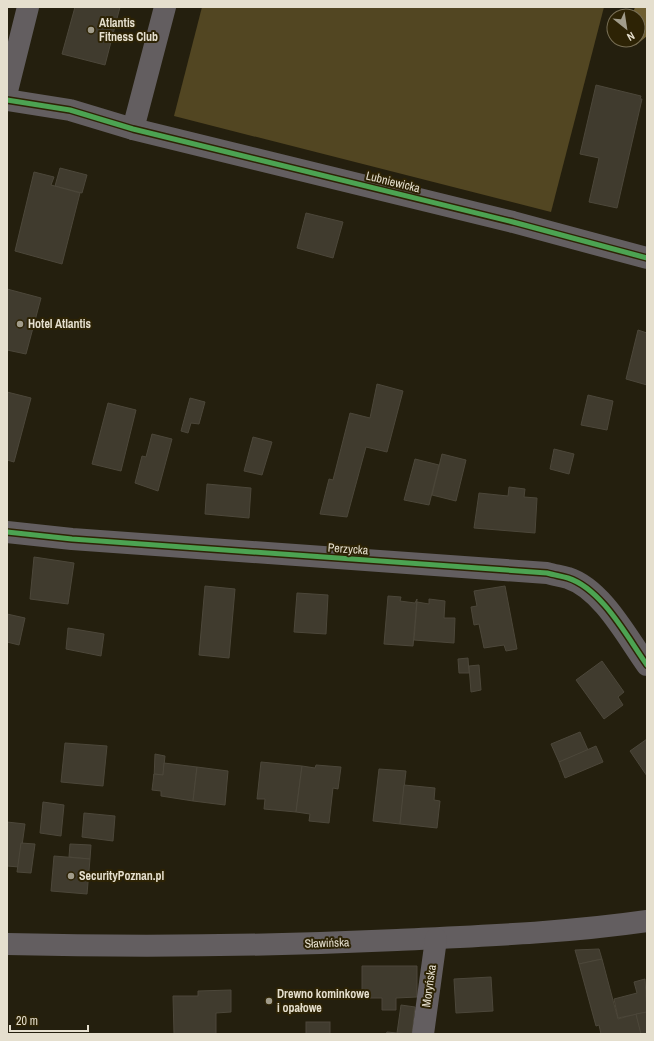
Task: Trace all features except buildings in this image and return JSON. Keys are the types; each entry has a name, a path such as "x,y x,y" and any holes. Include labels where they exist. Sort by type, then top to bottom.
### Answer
{"street":[{"path":"7,91 28,7"},
{"path":"133,129 165,7"},
{"name":"Lubniewicka","path":"7,100 70,110 133,129 513,222 647,258"},
{"name":"Perzycka","path":"7,532 72,539 554,575 569,578 584,586 599,599 647,664"},
{"name":"Sławińska","path":"7,944 120,947 230,946 436,939 579,929 647,921"},
{"name":"Moryńska","path":"423,1034 436,939"}],"shaded area":[{"path":"202,7 604,7 551,212 174,116"},
{"path":"647,7 646,37 646,8 635,8"}],"cycle path":[{"path":"7,100 70,110 133,129 513,222 647,258"},
{"path":"7,532 72,539 547,573 568,578 592,592 613,615 647,665"}],"place":[{"name":"Atlantis Fitness Club","path":"91,30"},
{"name":"Hotel Atlantis","path":"20,324"},
{"name":"SecurityPoznan.pl","path":"71,876"},
{"name":"Drewno kominkowe i opałowe","path":"269,1001"}]}
